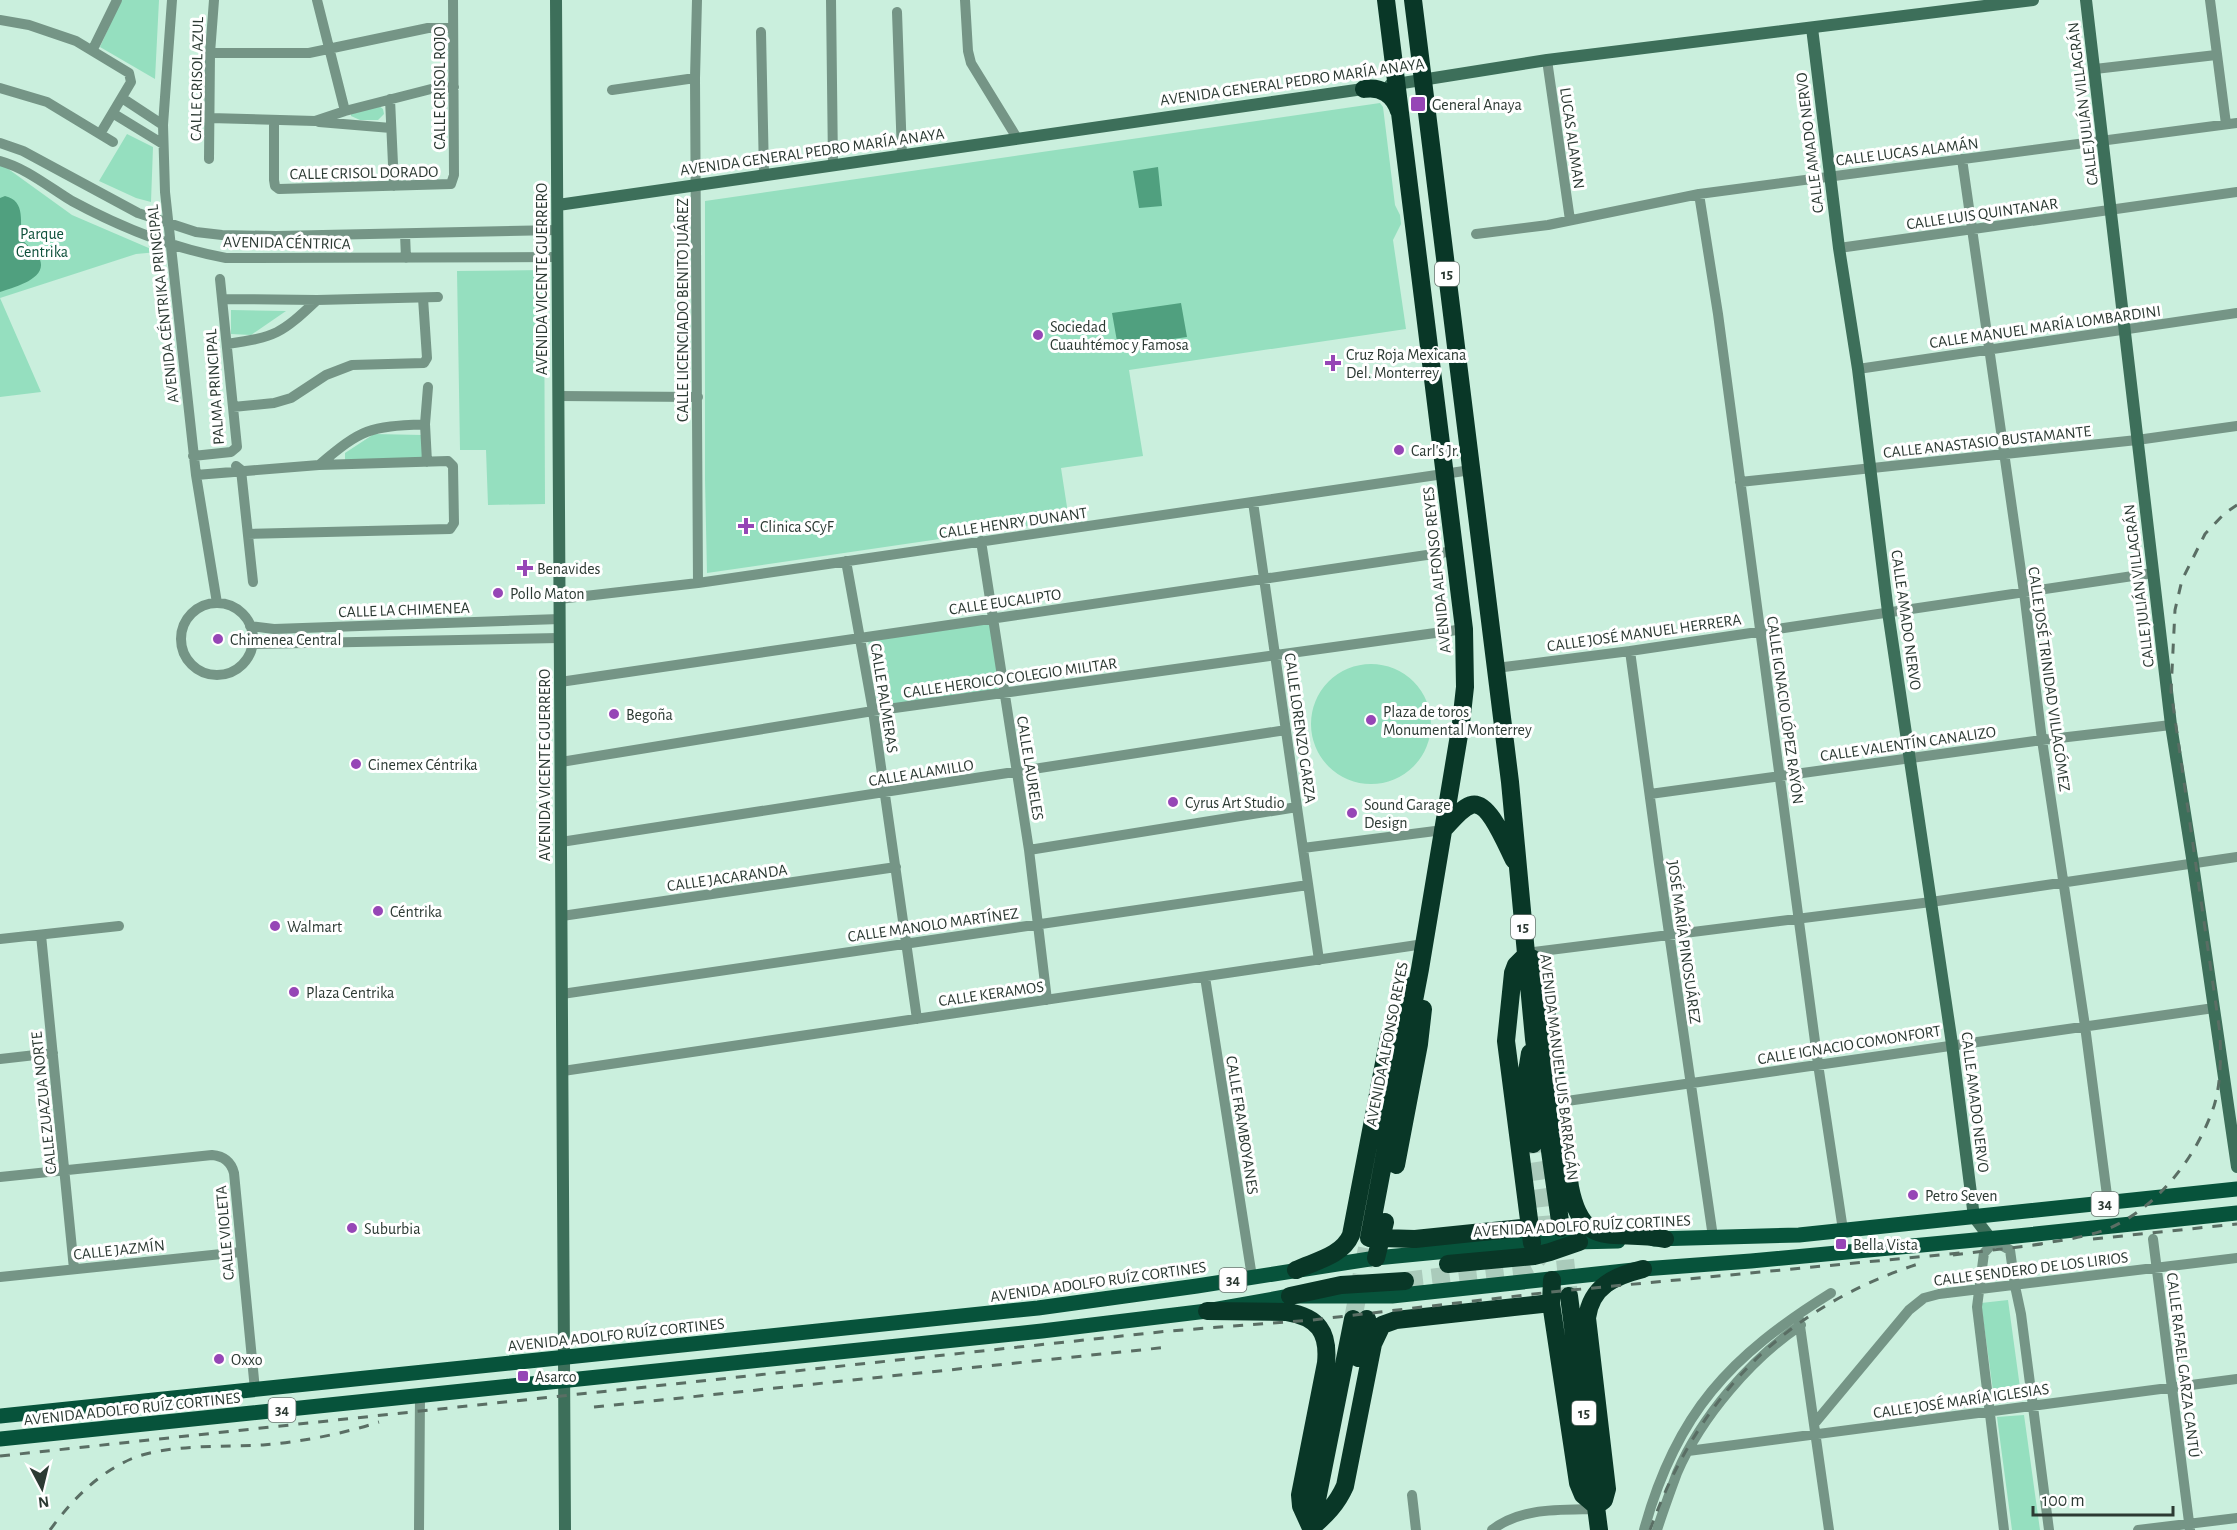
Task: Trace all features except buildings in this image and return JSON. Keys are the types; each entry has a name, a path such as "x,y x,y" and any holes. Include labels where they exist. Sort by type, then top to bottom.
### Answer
{"highway":[{"name":"AVENIDA ALFONSO REYES","path":"1386,0 1464,628 1465,687 1461,723 1420,969"},
{"name":"15","path":"1413,0 1471,470"},
{"path":"1364,88 1374,88 1388,94 1398,105 1401,117"},
{"name":"AVENIDA MANUEL LUIS BARRAGÁN","path":"1471,470 1519,870 1534,1039 1561,1228"},
{"path":"1443,830 1465,808 1476,804 1481,806 1490,814 1519,870"},
{"path":"1375,1238 1532,1235 1506,1041 1513,973 1516,965 1526,954 1540,963 1571,1194 1575,1208 1584,1225 1598,1233 1644,1235 1665,1239"},
{"path":"1376,1258 1375,1238 1419,1044 1423,1006 1420,969"},
{"path":"1296,1270 1338,1252 1348,1243 1389,1037 1403,1001 1420,969"},
{"path":"1533,1144 1526,1078 1527,1061 1534,1039"},
{"path":"1448,1264 1534,1256 1579,1242"},
{"path":"1552,1280 1551,1304 1578,1483 1583,1496 1596,1508 1604,1500 1608,1489 1588,1311 1593,1297 1604,1284 1616,1277 1643,1269"},
{"path":"1290,1296 1341,1285 1405,1281"},
{"name":"15","path":"1569,1296 1599,1530"},
{"path":"1311,1529 1332,1509 1345,1486 1373,1344 1382,1325 1396,1320 1551,1304"},
{"path":"1207,1311 1299,1314 1314,1321 1324,1335 1326,1363 1300,1495 1301,1506 1311,1529"},
{"path":"1311,1529 1338,1401 1352,1382 1360,1319"}],"main road":[{"name":"AVENIDA ADOLFO RUÍZ CORTINES","path":"0,1416 1038,1308 1532,1235 1579,1242 1799,1235 2237,1189"},
{"name":"AVENIDA ADOLFO RUÍZ CORTINES","path":"0,1440 1042,1331 1207,1311 1290,1296 1392,1296 1643,1269 1992,1240 2237,1213"}],"street":[{"path":"93,49 117,0"},
{"name":"AVENIDA CÉNTRIKA PRINCIPAL","path":"172,0 163,125 170,245 195,472 218,603"},
{"name":"CALLE CRISOL AZUL","path":"209,159 210,54 214,0"},
{"path":"317,0 345,111"},
{"name":"CALLE CRISOL ROJO","path":"453,0 454,175"},
{"name":"AVENIDA VICENTE GUERRERO","path":"555,0 566,1530"},
{"name":"CALLE LICENCIADO BENITO JUÁREZ","path":"697,0 695,78 698,583"},
{"path":"831,0 833,165"},
{"path":"965,0 967,43 971,63 1017,138"},
{"name":"AVENIDA GENERAL PEDRO MARÍA ANAYA","path":"558,205 1396,84 1547,60 2033,0"},
{"name":"CALLE JULIÁN VILLAGRÁN","path":"2086,0 2171,725 2237,1167"},
{"path":"2210,0 2216,55 2231,123"},
{"path":"897,12 902,155"},
{"path":"0,20 28,25 76,41 93,49 129,73 131,82 100,134"},
{"path":"210,54 280,54 330,50 411,31 453,28"},
{"name":"CALLE AMADO NERVO","path":"1812,28 1829,176 1858,369 1888,612 1952,1044 1974,1217"},
{"path":"761,32 764,174"},
{"path":"2095,69 2216,55"},
{"name":"LUCAS ALAMAN","path":"1547,60 1569,220"},
{"path":"612,90 695,78"},
{"path":"315,121 390,99 435,88 454,87"},
{"path":"0,88 47,102 113,142"},
{"path":"122,98 163,125"},
{"path":"390,99 394,186"},
{"path":"114,114 163,144"},
{"path":"210,118 315,121 391,128"},
{"name":"CALLE CRISOL DORADO","path":"274,120 274,180 275,186 279,189 450,185 454,175"},
{"name":"CALLE LUCAS ALAMÁN","path":"1476,234 1526,229 1700,194 2231,123"},
{"name":"AVENIDA CÉNTRICA","path":"0,143 23,151 138,213 196,232 222,235 405,234 558,230"},
{"name":"CALLE JOSÉ TRINIDAD VILLAGÓMEZ","path":"1962,159 2108,1203"},
{"name":"AVENIDA CÉNTRICA","path":"0,161 14,166 73,201 135,233 195,253 226,258 558,257"},
{"name":"CALLE LUIS QUINTANAR","path":"1839,248 2237,192"},
{"name":"CALLE IGNACIO LÓPEZ RAYÓN","path":"1700,194 1818,1064 1843,1230"},
{"path":"405,234 405,258"},
{"name":"PALMA PRINCIPAL","path":"193,456 231,452 235,450 237,444 220,279"},
{"path":"222,299 316,300 438,297"},
{"path":"233,406 274,403 291,398 327,375 352,365 424,363 427,358 423,298"},
{"path":"227,344 259,340 280,332 316,300"},
{"name":"CALLE MANUEL MARÍA LOMBARDINI","path":"1858,369 2237,313"},
{"path":"427,462 425,424 428,387"},
{"path":"559,396 698,397"},
{"path":"319,465 349,440 370,429 425,424"},
{"name":"CALLE ANASTASIO BUSTAMANTE","path":"1740,482 2137,440 2237,426"},
{"path":"195,472 448,461 453,465 454,523 450,529 248,534"},
{"path":"241,470 253,582"},
{"name":"CALLE HENRY DUNANT","path":"559,598 698,583 1471,470"},
{"name":"CALLE LORENZO GARZA","path":"1253,502 1319,960"},
{"name":"CALLE LAURELES","path":"981,541 1029,850 1047,1000"},
{"name":"CALLE EUCALIPTO","path":"561,682 1454,550"},
{"name":"CALLE PALMERAS","path":"846,561 873,711 917,1019"},
{"name":"CALLE JOSÉ MANUEL HERRERA","path":"1496,668 1630,651 2153,573"},
{"path":"218,603 235,608 244,615 250,626 252,644 245,660 229,672 219,675 208,674 197,669 183,653 180,642 185,621 201,606 218,603"},
{"name":"CALLE LA CHIMENEA","path":"250,626 274,629 560,619"},
{"name":"CALLE HEROICO COLEGIO MILITAR","path":"561,762 873,711 1464,628"},
{"path":"252,644 559,638"},
{"name":"JOSÉ MARÍA PINOSUÁREZ","path":"1630,651 1713,1237"},
{"name":"CALLE VALENTÍN CANALIZO","path":"1650,794 2042,740 2171,725"},
{"name":"CALLE ALAMILLO","path":"561,842 1286,730"},
{"path":"1029,850 1297,807"},
{"path":"1303,848 1443,830"},
{"path":"1526,954 1800,920 2237,857"},
{"name":"CALLE JACARANDA","path":"562,916 896,867"},
{"name":"CALLE MANOLO MARTÍNEZ","path":"562,994 1308,885"},
{"path":"0,939 118,926"},
{"name":"CALLE ZUAZUA NORTE","path":"41,935 74,1269"},
{"name":"CALLE KERAMOS","path":"562,1071 1424,944"},
{"name":"CALLE FRAMBOYANES","path":"1204,977 1252,1277"},
{"name":"CALLE IGNACIO COMONFORT","path":"1560,1102 2214,1008"},
{"path":"0,1059 53,1053"},
{"name":"CALLE VIOLETA","path":"0,1177 212,1155 226,1159 234,1173 255,1390"},
{"path":"1974,1217 1992,1240 2010,1250 2014,1286 2020,1308 2049,1530"},
{"name":"CALLE RAFAEL GARZA CANTÚ","path":"2153,1239 2190,1527"},
{"path":"1992,1240 1984,1253 1977,1315 2004,1530"},
{"name":"CALLE JAZMÍN","path":"0,1276 240,1252"},
{"name":"CALLE SENDERO DE LOS LIRIOS","path":"1815,1429 1916,1303 1932,1295 2237,1258"},
{"path":"1644,1530 1667,1462 1697,1409 1733,1366 1748,1353 1798,1314 1831,1293"},
{"path":"1798,1314 1829,1530"},
{"path":"1657,1530 1678,1472 1708,1419 1732,1388 1760,1358 1801,1325"},
{"name":"CALLE JOSÉ MARÍA IGLESIAS","path":"1688,1451 1815,1429 1989,1412 2237,1379"},
{"path":"419,1530 420,1395"},
{"path":"1412,1495 1416,1530"},
{"path":"1492,1530 1505,1520 1519,1515 1596,1508"},
{"path":"2138,1530 2190,1527 2237,1518"}],"green space":[{"path":"121,0 159,0 155,79 100,47"},
{"name":"Sociedad Cuauhtémoc y Famosa","path":"1380,103 1383,107 1395,205 1400,215 1401,224 1393,240 1406,329 1129,370 1143,456 1061,468 1069,520 707,573 705,201"},
{"path":"379,106 383,109 384,114 378,120 360,120 351,116 351,114"},
{"path":"127,134 153,147 151,202 136,198 99,181"},
{"name":"Parque Centrika","path":"0,163 72,215 158,252 136,254 0,298"},
{"path":"544,270 545,504 488,505 486,450 460,450 457,271"},
{"path":"0,298 41,392 0,397"},
{"path":"231,310 286,311 251,335 231,334"},
{"path":"374,434 422,435 422,458 345,460 345,453"},
{"path":"991,621 1000,691 879,707 868,640"},
{"name":"Plaza de toros Monumental Monterrey","path":"1371,664 1394,669 1413,682 1426,701 1431,724 1426,747 1413,766 1394,779 1371,784 1348,779 1329,766 1316,747 1311,724 1316,701 1329,682 1348,669"},
{"path":"2008,1300 2021,1395 1994,1398 1981,1303"},
{"path":"2024,1415 2040,1530 2012,1530 1997,1417"}],"shaded area":[{"path":"1158,167 1162,206 1139,208 1133,171"},
{"path":"5,196 17,203 21,214 22,239 41,261 37,275 31,280 0,292 0,198"},
{"path":"1181,303 1187,337 1118,347 1112,313"}],"tunnel":[{"path":"1405,1281 1527,1266 1537,1259 1541,1253 1544,1231 1533,1144"},
{"path":"1562,1233 1569,1295"},
{"path":"1353,1319 1369,1238"}],"railway":[{"path":"2033,1245 2105,1230 2141,1209 2172,1180 2185,1162 2207,1125 2214,1106 2220,1070 2220,1033 2171,691 2175,610 2182,580 2205,534 2225,513 2237,505"},
{"path":"2093,1239 2237,1224"},
{"path":"1953,1255 2042,1244"},
{"path":"0,1456 1169,1331 1312,1320 1551,1292 1960,1253"},
{"path":"1650,1530 1670,1481 1694,1437 1722,1397 1754,1362 1790,1330 1830,1303 1875,1281 1924,1262"},
{"path":"594,1407 1169,1347"},
{"path":"50,1530 76,1498 96,1480 119,1465 145,1454 213,1446 292,1442 336,1434 379,1422"}],"place":[{"name":"General Anaya","path":"1418,104"},
{"name":"Sociedad Cuauhtémoc y Famosa","path":"1038,335"},
{"name":"Cruz Roja Mexicana Del. Monterrey","path":"1333,363"},
{"name":"Carl's Jr.","path":"1399,450"},
{"name":"Clinica SCyF","path":"746,526"},
{"name":"Benavides","path":"525,568"},
{"name":"Pollo Maton","path":"498,593"},
{"name":"Chimenea Central","path":"218,639"},
{"name":"Begoña","path":"614,714"},
{"name":"Plaza de toros Monumental Monterrey","path":"1371,720"},
{"name":"Cinemex Céntrika","path":"356,764"},
{"name":"Cyrus Art Studio","path":"1173,802"},
{"name":"Sound Garage Design","path":"1352,813"},
{"name":"Céntrika","path":"378,911"},
{"name":"Walmart","path":"275,926"},
{"name":"Plaza Centrika","path":"294,992"},
{"name":"Petro Seven","path":"1913,1195"},
{"name":"Suburbia","path":"352,1228"},
{"name":"Bella Vista","path":"1841,1244"},
{"name":"Oxxo","path":"219,1359"},
{"name":"Asarco","path":"523,1376"}]}
